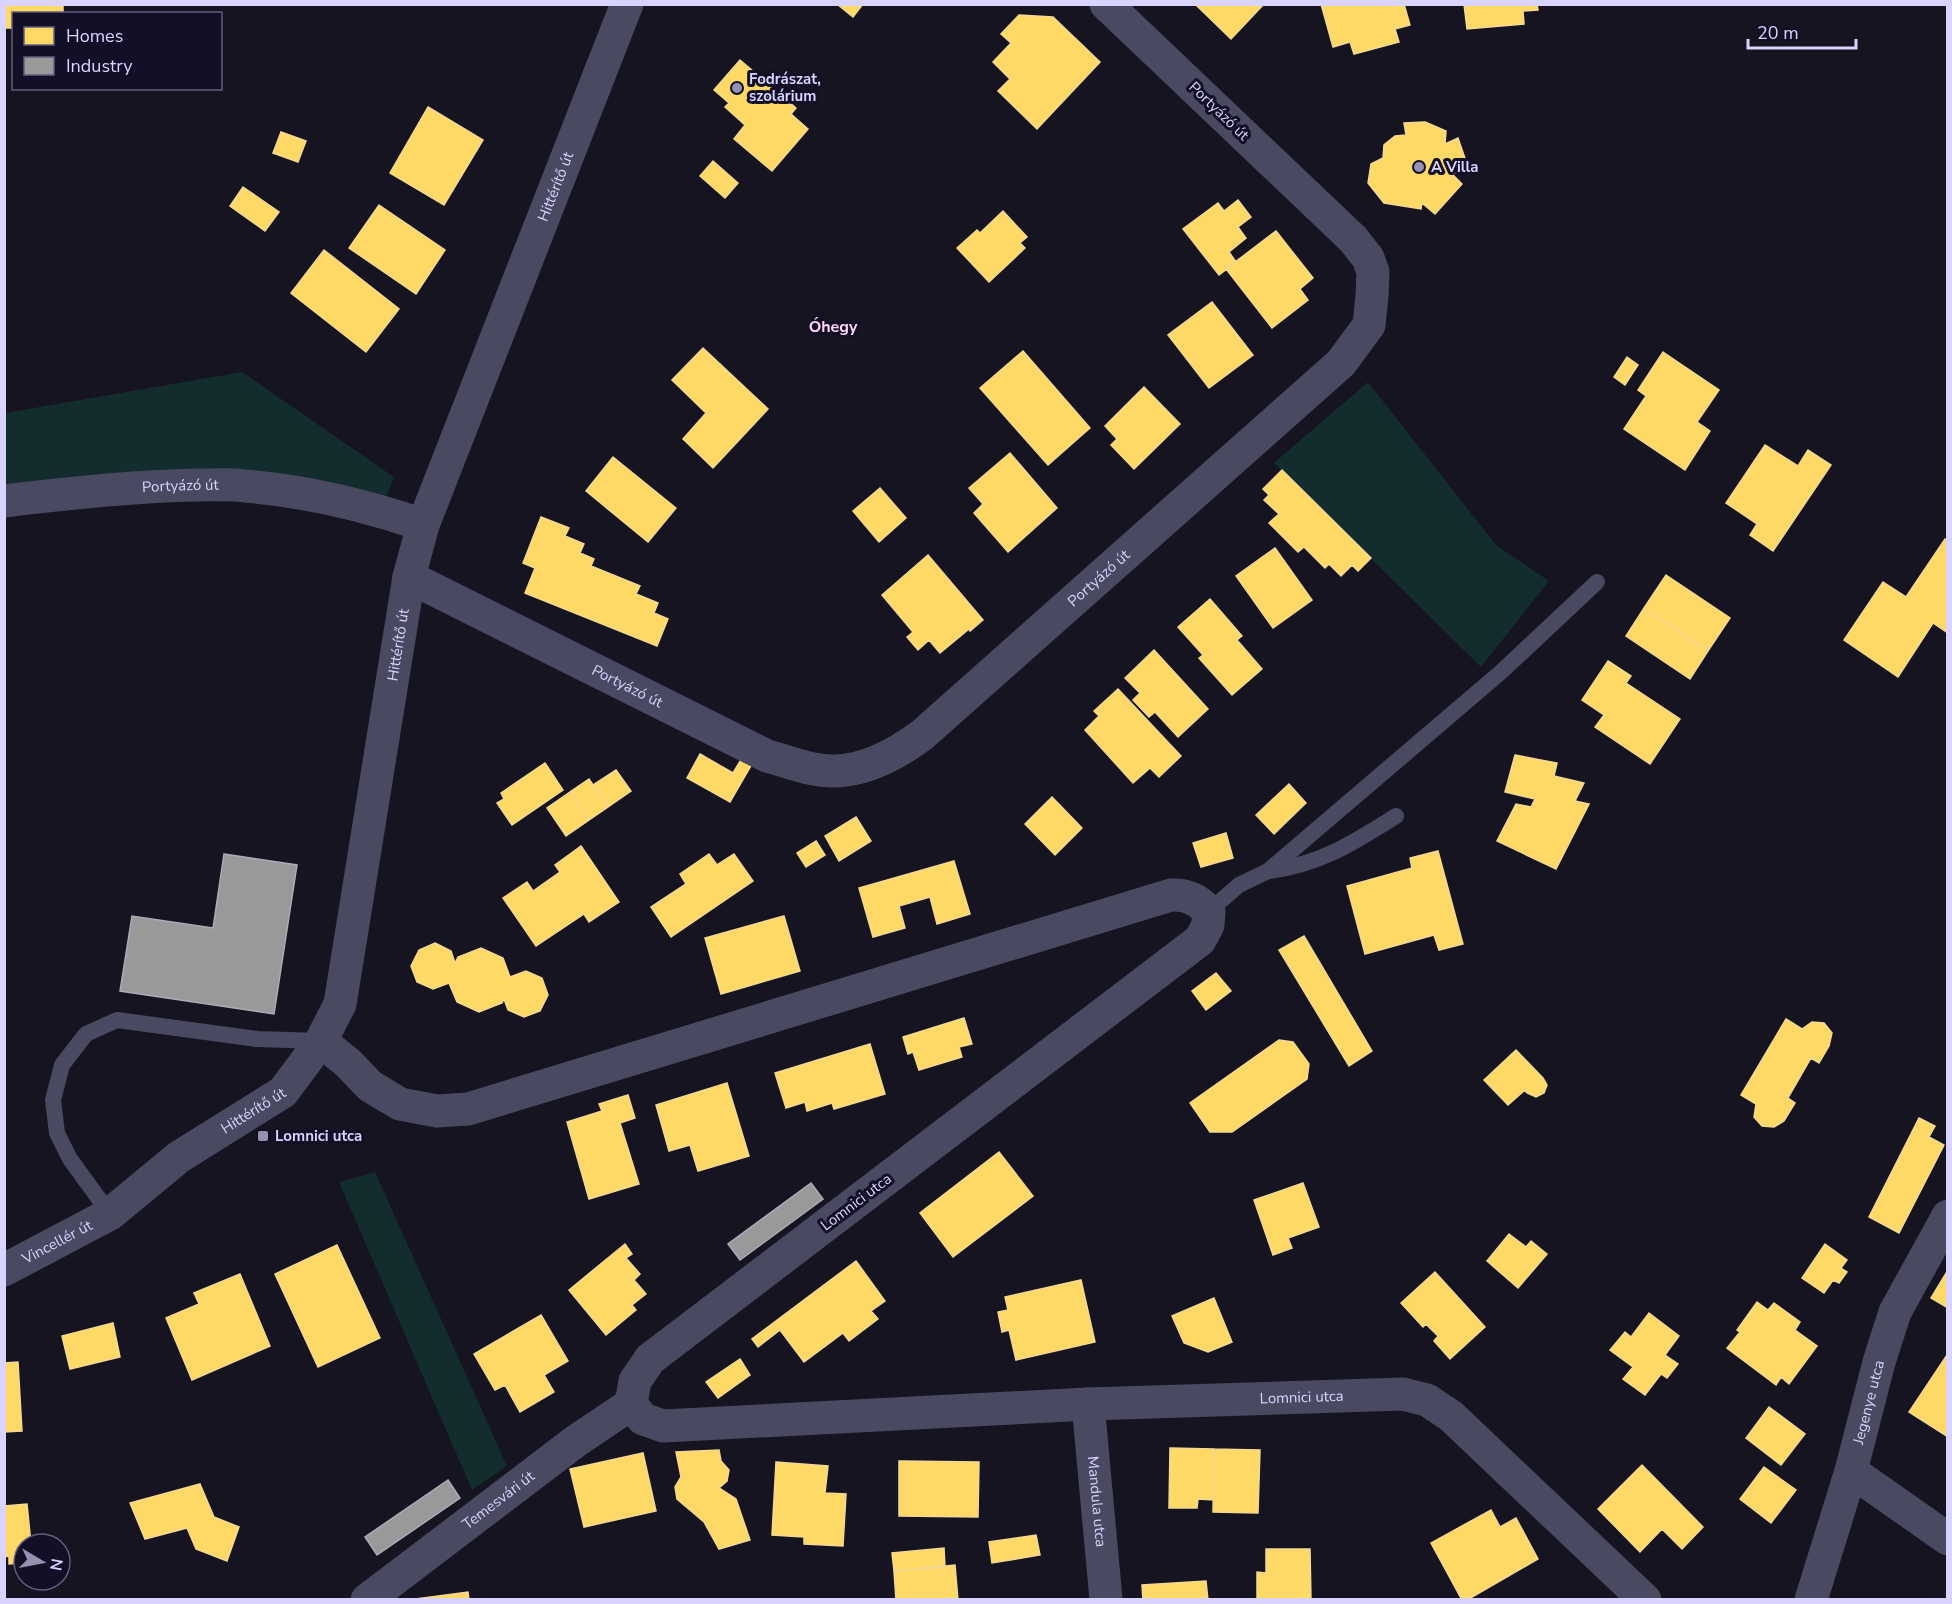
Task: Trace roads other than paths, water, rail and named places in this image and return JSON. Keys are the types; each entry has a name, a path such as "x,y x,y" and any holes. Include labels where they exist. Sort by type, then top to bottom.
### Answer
{"street":[{"name":"Hittérítő út","path":"110,1214 178,1157 283,1092 321,1041 340,1004 409,577 423,525 627,4"},
{"name":"Portyázó út","path":"409,577 767,756 812,769 837,771 887,757 922,735 1341,363 1369,325 1373,272 1368,258 1353,239 1106,4"},
{"name":"Portyázó út","path":"4,501 174,485 243,485 347,502 423,525"},
{"path":"321,1041 348,1063 370,1086 400,1104 437,1111 468,1109 1171,895 1183,895 1197,900 1209,911"},
{"name":"Lomnici utca","path":"1209,911 1208,925 1200,940 650,1359 635,1381 631,1404 643,1419 663,1426 1088,1404 1403,1394 1427,1400 1451,1416 1645,1599"},
{"name":"Vincellér út","path":"4,1270 110,1214"},
{"name":"Jegenye utca","path":"1811,1599 1851,1471 1879,1362 1895,1312 1947,1216"},
{"name":"Temesvári út","path":"367,1599 576,1441 631,1404"},
{"name":"Mandula utca","path":"1088,1404 1106,1599"},
{"path":"1851,1471 1947,1539"}],"lane":[{"path":"1209,911 1239,885 1268,871 1502,672 1597,582"},
{"path":"1268,871 1294,867 1347,847 1396,816"},
{"path":"110,1214 70,1159 57,1133 53,1100 62,1065 86,1034 117,1020 257,1039 321,1041"}],"place":[{"name":"Fodrászat, szolárium","path":"737,88"},
{"name":"A Villa","path":"1419,167"},
{"name":"Lomnici utca","path":"263,1136"}],"district":[{"name":"Óhegy","path":"833,327"}]}
